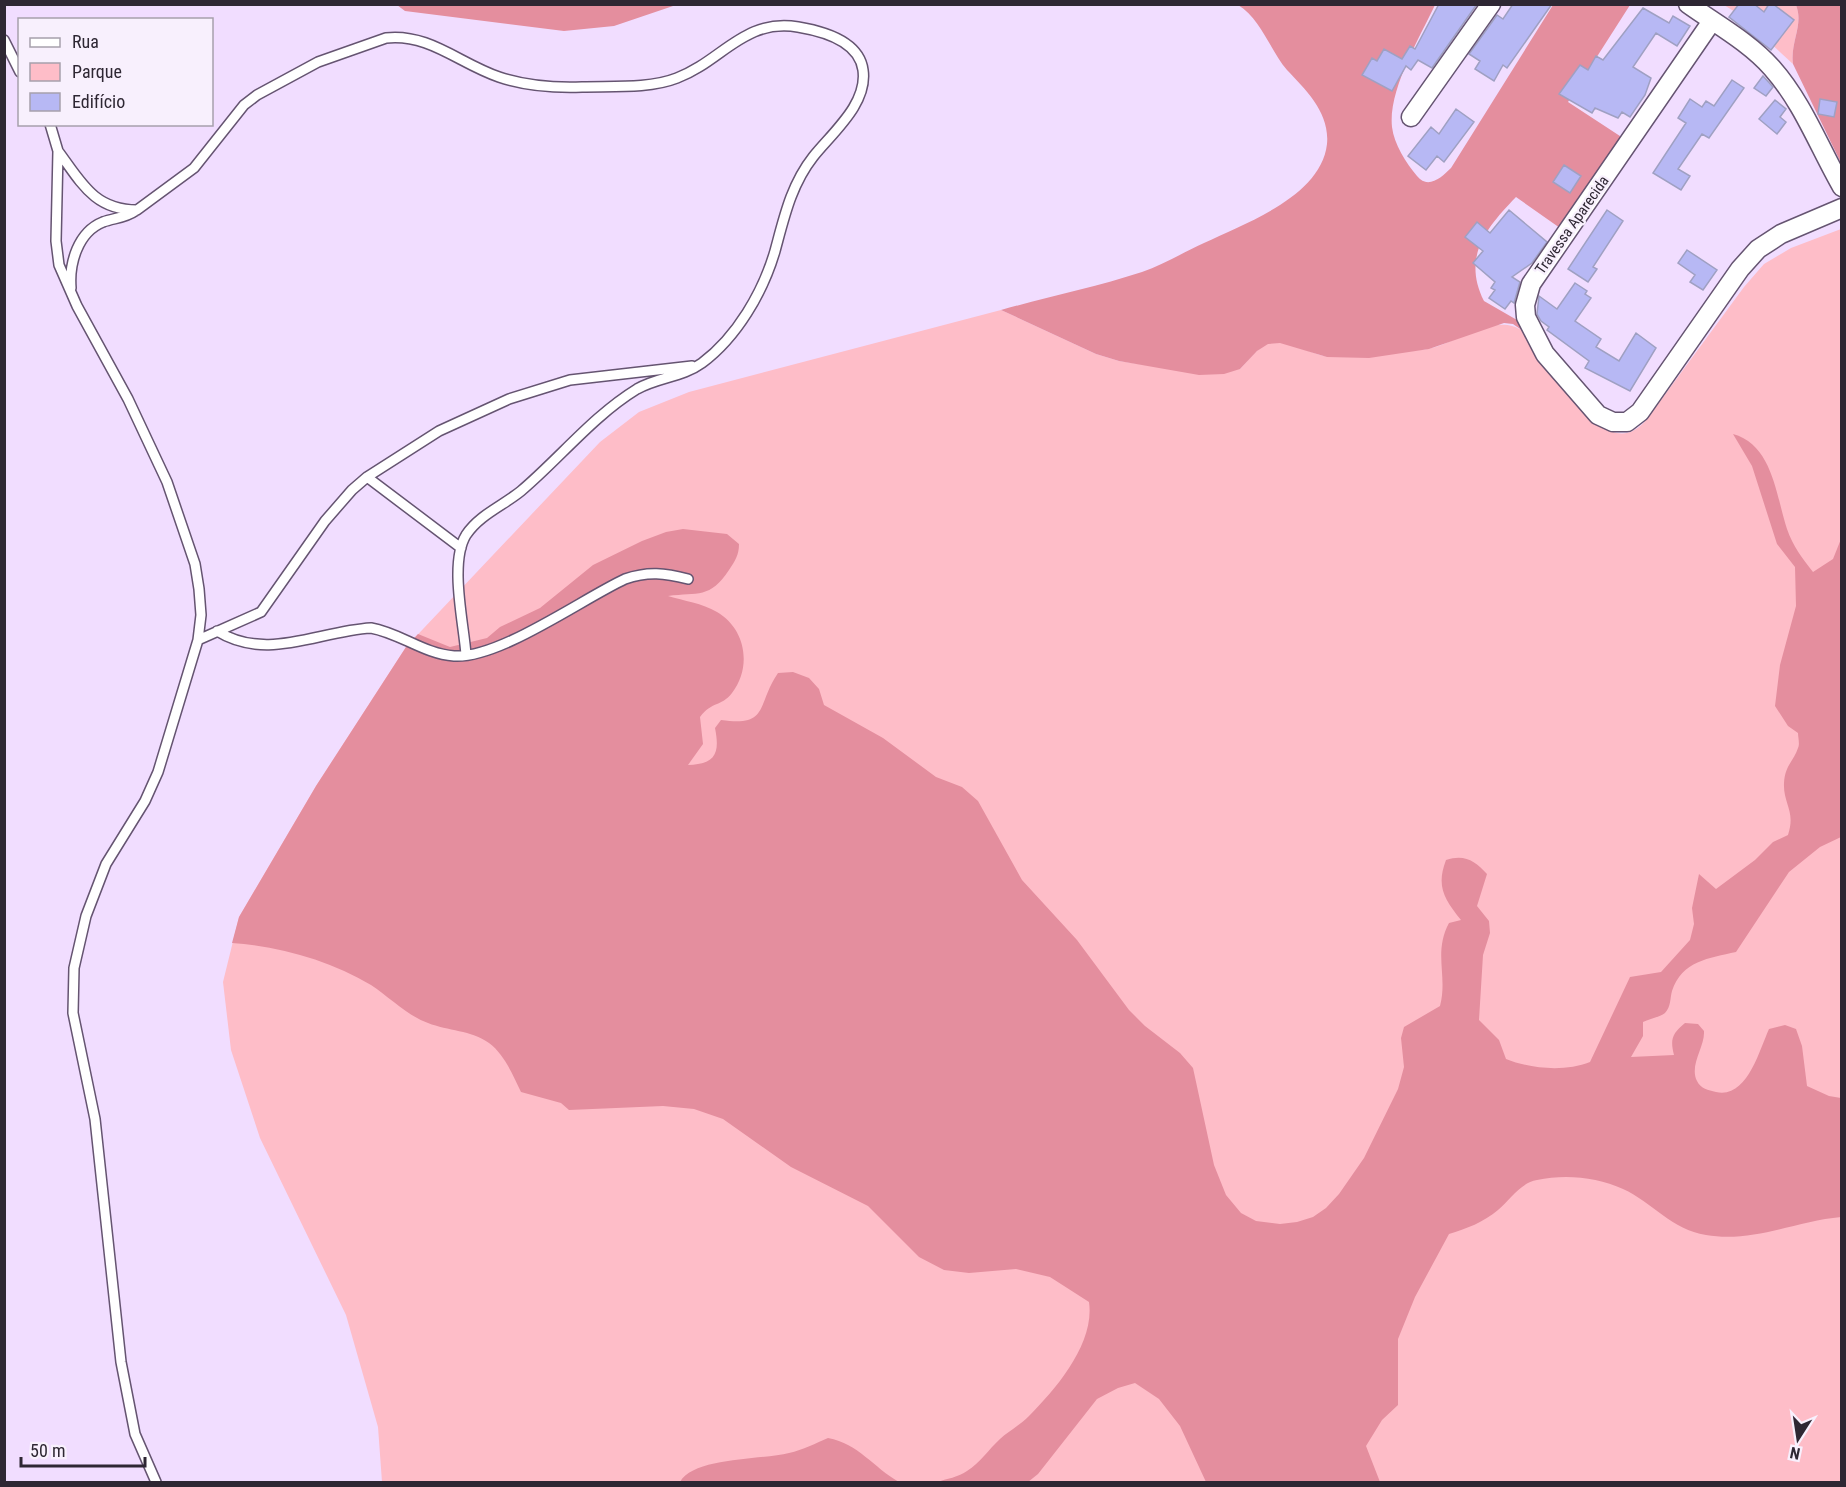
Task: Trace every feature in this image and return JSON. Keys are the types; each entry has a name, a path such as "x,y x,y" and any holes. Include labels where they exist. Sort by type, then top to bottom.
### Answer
{"street":[{"path":"1411,117 1491,4"},
{"path":"1688,4 1757,53 1785,84 1809,123 1842,187"},
{"name":"Travessa Aparecida","path":"1712,21 1531,284 1525,305 1526,317 1545,354 1598,415 1618,423 1631,420 1650,400 1740,269 1758,249 1781,234 1842,208"}],"lane":[{"path":"72,295 72,264 85,236 100,223 137,210 194,168 244,105 257,95 318,62 386,38 397,36 423,41 499,77 562,88 648,84 674,80 701,66 739,39 770,26 796,27 826,33 849,48 863,65 863,86 860,96 796,183 758,291 733,332 700,365 641,387 619,401 519,493 479,521 466,535 461,548 459,590 466,656"},
{"path":"4,40 18,68"},
{"path":"51,126 58,151 56,241 59,265 72,295 128,399 167,482 195,564 201,615 198,640 158,772 145,801 106,864 86,916 74,968 73,1013 95,1119 121,1362 135,1434 156,1482"},
{"path":"58,151 91,195 112,207 137,210"},
{"path":"198,640 261,612 351,490 367,477 439,431 487,408 539,389 603,375 700,365"},
{"path":"367,477 461,548"},
{"path":"217,631 247,643 271,646 295,644 353,629 371,628 388,631 443,654 466,656 482,653 516,639 625,579 643,573 659,572 688,579"}],"green space":[{"path":"1724,5 1796,5 1798,26 1793,48 1793,64 1740,15"},
{"path":"1841,229 1841,1482 382,1482 378,1427 346,1315 260,1138 231,1050 223,982 239,917 316,786 406,647 600,442 639,412 689,392 1001,310 1096,354 1119,361 1172,369 1240,369 1259,349 1274,343 1288,344 1324,356 1357,356 1433,348 1485,327 1511,326 1523,331 1600,425 1613,432 1631,432 1647,419 1744,287 1764,264 1791,248"}],"shaded area":[{"path":"397,5 676,5 614,26 564,31 405,11"},
{"path":"1238,5 1435,5 1406,64 1392,112 1393,133 1401,153 1421,180 1430,182 1435,181 1451,168 1553,5 1630,5 1568,102 1623,138 1560,228 1516,197 1495,220 1480,244 1476,271 1484,301 1517,320 1523,331 1513,324 1504,323 1429,349 1369,358 1327,357 1280,343 1268,344 1257,351 1240,369 1224,374 1199,375 1119,361 1096,354 1001,310 1150,269 1279,206 1311,179 1322,163 1327,144 1325,122 1321,112 1309,94 1281,62 1253,18"},
{"path":"1796,5 1841,5 1841,163 1793,64 1793,48 1798,27"},
{"path":"1733,434 1746,440 1765,460 1776,487 1789,535 1813,572 1833,559 1841,539 1841,837 1820,847 1789,872 1736,952 1698,962 1682,973 1672,991 1667,1011 1643,1022 1643,1036 1631,1057 1674,1055 1672,1041 1677,1030 1685,1023 1698,1024 1704,1031 1704,1037 1696,1062 1697,1081 1708,1090 1727,1092 1744,1081 1769,1029 1785,1025 1796,1029 1802,1046 1807,1086 1829,1096 1841,1098 1841,1217 1758,1234 1723,1237 1683,1228 1623,1189 1603,1182 1559,1177 1537,1180 1525,1185 1487,1218 1449,1234 1415,1297 1398,1339 1398,1405 1382,1420 1366,1446 1380,1482 1206,1482 1180,1426 1159,1399 1135,1383 1118,1388 1097,1399 1038,1474 1028,1482 937,1482 960,1475 972,1468 1000,1439 1029,1416 1051,1392 1080,1349 1089,1318 1089,1302 1050,1277 1016,1269 969,1273 944,1270 919,1257 868,1206 791,1167 723,1119 694,1109 663,1106 569,1110 561,1103 521,1092 504,1059 489,1043 467,1033 421,1020 355,976 322,962 286,951 232,943 239,917 316,786 406,647 418,634 450,647 487,638 500,627 540,608 593,565 642,541 666,532 683,529 727,534 739,544 739,548 735,561 716,586 695,594 668,596 699,604 727,619 740,638 743,649 744,660 738,683 728,697 709,708 700,717 703,744 688,765 705,762 714,756 717,744 715,728 721,720 737,721 755,717 778,673 793,672 809,678 819,689 824,705 883,738 936,777 962,787 978,801 1022,880 1077,940 1129,1010 1145,1026 1180,1053 1193,1068 1214,1165 1226,1195 1241,1213 1256,1221 1280,1224 1313,1217 1326,1208 1339,1194 1364,1158 1398,1089 1404,1067 1401,1038 1404,1027 1440,1006 1443,985 1441,955 1444,934 1449,923 1461,920 1443,892 1442,877 1446,860 1464,858 1478,865 1487,874 1477,906 1489,921 1490,933 1483,955 1479,1020 1499,1040 1506,1059 1537,1067 1559,1068 1590,1062 1630,977 1661,972 1690,940 1694,924 1692,908 1699,874 1716,889 1755,860 1773,842 1788,835 1791,820 1784,783 1788,767 1799,746 1798,733 1788,726 1775,706 1780,665 1796,606 1795,567 1777,544 1752,466"},
{"path":"828,1438 849,1445 899,1482 680,1482 699,1468 730,1461 789,1453"}],"building":[{"path":"1439,4 1477,4 1432,68 1418,60 1411,70 1406,66 1392,91 1362,75 1372,58 1377,61 1384,49 1402,59 1410,46 1415,49"},
{"path":"1513,4 1552,4 1507,68 1503,65 1494,81 1475,69 1480,61 1469,54 1497,15 1503,19"},
{"path":"1739,4 1754,4 1764,12 1769,4 1773,4 1794,20 1771,50 1729,17"},
{"path":"1643,8 1669,23 1673,16 1690,26 1677,46 1656,33 1633,67 1651,78 1645,95 1630,117 1622,112 1618,118 1595,108 1592,113 1559,94 1580,65 1588,70 1596,56 1603,60"},
{"path":"1763,76 1773,87 1766,96 1754,88"},
{"path":"1732,80 1744,88 1709,138 1702,134 1678,169 1690,176 1681,190 1653,173 1686,123 1678,118 1690,99 1702,107 1706,101 1714,106"},
{"path":"1820,99 1837,102 1834,117 1818,114"},
{"path":"1775,100 1786,109 1780,117 1786,122 1777,134 1759,119"},
{"path":"1456,109 1474,122 1444,162 1437,156 1426,170 1408,156 1431,127 1439,134"},
{"path":"1564,165 1581,176 1570,193 1553,182"},
{"path":"1509,210 1547,242 1532,263 1512,277 1520,282 1514,303 1511,301 1505,309 1489,298 1495,290 1491,288 1495,282 1473,263 1483,251 1465,237 1477,222 1490,233"},
{"path":"1607,210 1623,221 1593,267 1597,269 1588,282 1568,269"},
{"path":"1687,250 1717,270 1703,290 1690,282 1695,275 1678,263"},
{"path":"1575,283 1587,291 1585,294 1591,298 1575,321 1601,339 1596,347 1619,361 1636,333 1656,348 1630,391 1585,368 1589,361 1547,330 1549,327 1541,321 1537,314 1539,296 1557,309"}]}
